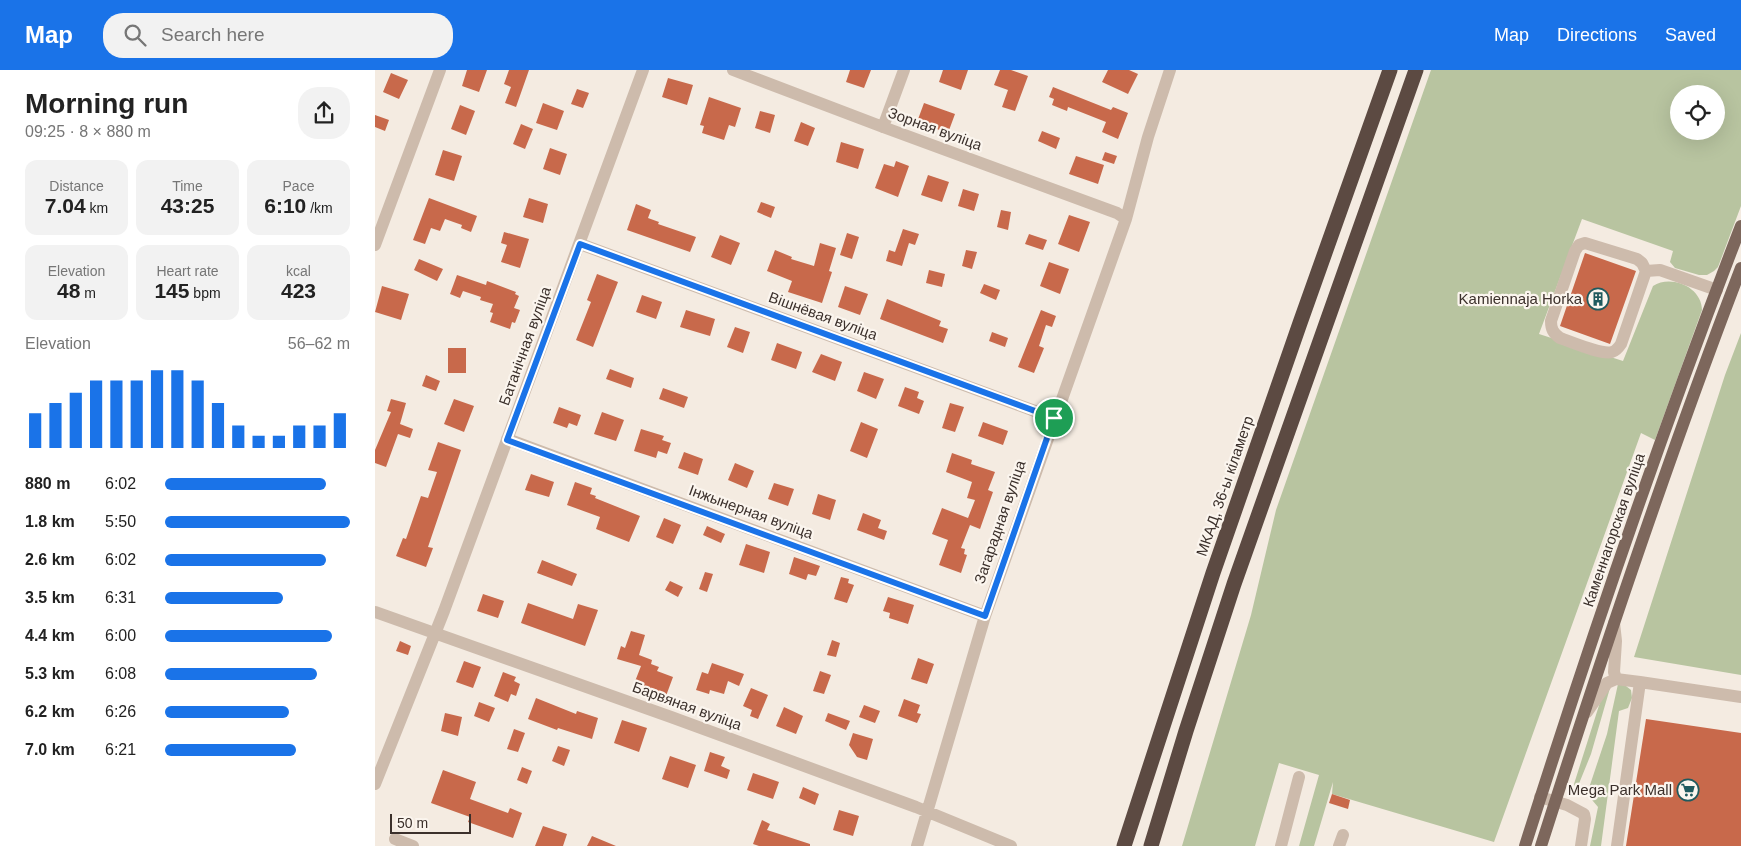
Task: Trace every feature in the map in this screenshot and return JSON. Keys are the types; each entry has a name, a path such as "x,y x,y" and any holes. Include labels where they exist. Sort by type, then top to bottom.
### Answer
{"highway":[{"name":"МКАД, 36-ы кіламетр","path":"1124,843 1217,564 1390,70"},
{"path":"1151,846 1185,732 1231,593 1416,70"}],"main road":[{"name":"Каменнагорская вуліца","path":"1525,846 1563,726 1656,457 1741,226"},
{"name":"Каменнагорская вуліца","path":"1541,846 1614,623 1711,345 1741,268"}],"street":[{"path":"375,244 440,70"},
{"name":"Батанічная вуліца","path":"375,784 436,632 643,70"},
{"name":"Зорная вуліца","path":"733,70 1117,213 1126,219"},
{"path":"883,127 904,70"},
{"name":"Загарадная вуліца","path":"917,846 985,616 1126,219 1148,137 1170,70"},
{"name":"Вішнёвая вуліца","path":"580,244 1054,418"},
{"path":"1591,244 1637,259 1642,263 1646,271 1621,344 1617,349 1612,352 1603,352 1560,338 1551,328 1551,320 1575,250 1579,246 1591,244"},
{"path":"1646,271 1660,270 1717,290"},
{"name":"Інжынерная вуліца","path":"507,440 985,616"},
{"name":"Барвяная вуліца","path":"375,612 436,632 927,811 1011,846"},
{"path":"1614,623 1617,641 1614,672 1617,678"},
{"path":"1581,722 1607,683 1617,678 1741,697"},
{"path":"1617,846 1641,682"},
{"path":"1281,846 1299,777"},
{"path":"1540,797 1567,805 1584,814 1581,846"},
{"path":"395,839 413,846"}],"green space":[{"path":"1431,70 1741,70 1741,206 1718,267 1707,275 1699,275 1675,268 1670,262 1673,251 1582,219 1539,334 1623,361 1653,286 1668,281 1676,282 1691,289 1701,302 1702,310 1655,440 1641,433 1494,842 1332,794 1333,782 1314,846 1299,846 1319,775 1279,763 1255,846 1182,846 1251,615 1276,510"},
{"path":"1741,333 1741,675 1634,657 1725,375"},
{"path":"1618,684 1626,686 1631,690 1632,698 1628,708 1619,711 1601,846 1590,846 1598,807 1587,794 1607,734"},
{"path":"1610,688 1591,754 1576,791 1574,784 1602,696"}],"building":[{"path":"467,70 487,70 479,92 462,86"},
{"path":"509,70 529,70 516,107 505,103 511,87 504,84"},
{"path":"850,70 871,70 864,88 846,82"},
{"path":"943,70 968,70 961,90 939,82"},
{"path":"1000,70 1011,70 1028,76 1015,111 1002,107 1008,90 994,85"},
{"path":"1108,70 1129,70 1138,74 1128,94 1102,82"},
{"path":"391,73 408,80 399,99 383,92"},
{"path":"668,78 693,85 687,105 662,97"},
{"path":"1053,87 1111,110 1113,107 1128,113 1118,139 1102,132 1106,122 1068,107 1067,111 1052,105 1054,99 1049,97"},
{"path":"577,89 589,93 583,108 571,104"},
{"path":"709,97 741,108 735,127 729,125 724,140 702,133 704,126 700,125"},
{"path":"543,103 564,111 557,130 536,123"},
{"path":"924,103 955,114 948,133 917,122"},
{"path":"460,105 475,111 466,135 451,129"},
{"path":"760,111 775,115 770,133 755,128"},
{"path":"375,115 389,120 385,131 375,127"},
{"path":"801,122 815,128 808,146 794,141"},
{"path":"521,124 533,129 525,149 513,144"},
{"path":"1042,131 1060,138 1056,149 1038,141"},
{"path":"841,142 864,149 858,169 836,162"},
{"path":"550,148 567,154 560,175 543,169"},
{"path":"443,150 462,156 454,181 435,175"},
{"path":"1105,152 1117,156 1114,164 1102,160"},
{"path":"1076,156 1104,165 1098,184 1069,174"},
{"path":"896,161 909,166 898,197 875,188 884,164 894,167"},
{"path":"928,175 949,182 942,202 921,195"},
{"path":"963,189 979,194 974,211 958,206"},
{"path":"429,198 477,216 471,232 461,228 462,225 445,219 440,231 431,228 425,244 413,240"},
{"path":"529,198 548,204 543,223 523,217"},
{"path":"761,202 775,207 771,218 757,212"},
{"path":"636,204 651,210 648,218 659,222 658,224 696,237 690,252 627,230"},
{"path":"1001,210 1011,212 1008,230 997,227"},
{"path":"1069,215 1090,222 1079,252 1058,244"},
{"path":"903,229 919,234 915,245 909,243 902,266 886,261 889,250 895,252"},
{"path":"504,232 529,239 520,268 501,262 507,245 501,243"},
{"path":"847,233 859,237 852,259 840,255"},
{"path":"1029,234 1047,240 1043,250 1025,244"},
{"path":"720,235 740,243 731,265 711,257"},
{"path":"820,243 836,248 829,271 832,272 822,303 788,292 792,281 767,271 775,250 792,257 791,259 814,266"},
{"path":"966,250 977,252 972,269 962,266"},
{"name":"Kamiennaja Horka","path":"1585,253 1636,271 1610,344 1560,326"},
{"path":"419,259 443,269 437,281 414,270"},
{"path":"1049,262 1069,269 1060,294 1040,286"},
{"path":"929,270 945,274 942,287 926,283"},
{"path":"597,274 618,282 593,347 576,340 591,302 587,300"},
{"path":"457,275 486,285 487,281 516,292 515,294 519,296 514,308 520,310 515,323 512,322 510,329 490,322 493,313 490,312 493,304 480,300 481,297 463,291 460,298 450,294"},
{"path":"984,284 1000,290 996,300 980,293"},
{"path":"382,286 409,294 401,320 375,312"},
{"path":"845,286 868,294 860,315 838,307"},
{"path":"642,295 662,302 656,319 636,312"},
{"path":"887,299 941,321 939,326 948,329 943,343 880,319"},
{"path":"686,310 715,319 710,336 680,327"},
{"path":"1041,310 1056,316 1052,327 1046,325 1039,346 1044,348 1034,373 1018,367"},
{"path":"735,327 750,332 743,353 727,347"},
{"path":"992,332 1008,338 1005,347 989,341"},
{"path":"777,343 802,352 796,369 771,360"},
{"path":"448,348 466,348 466,373 448,373"},
{"path":"821,354 842,362 835,381 812,372"},
{"path":"610,369 634,378 631,388 606,379"},
{"path":"864,372 884,379 876,399 857,391"},
{"path":"426,375 440,381 436,391 422,386"},
{"path":"905,387 919,392 917,398 924,401 919,414 898,406"},
{"path":"663,388 688,397 684,408 659,399"},
{"path":"391,399 406,403 400,424 413,429 410,438 398,434 386,467 375,463 375,450 391,412 387,411"},
{"path":"454,399 474,406 464,432 444,424"},
{"path":"950,403 964,407 955,432 942,428"},
{"path":"559,407 581,415 577,426 569,423 567,428 553,423"},
{"path":"602,412 624,420 616,441 594,434"},
{"path":"861,422 878,429 867,458 850,451"},
{"path":"983,422 1008,431 1003,445 978,436"},
{"path":"641,429 664,436 662,440 671,443 667,454 658,451 656,458 634,451"},
{"path":"438,442 461,450 428,547 433,548 426,567 396,556 403,538 406,539 421,496 428,498 437,472 428,470"},
{"path":"684,452 703,459 698,475 678,468"},
{"path":"952,453 972,460 971,464 995,472 988,490 993,492 980,529 970,525 961,548 965,549 964,554 967,555 961,573 939,565 948,540 932,534 942,508 968,518 975,500 967,498 972,482 946,472"},
{"path":"735,463 754,471 747,488 728,480"},
{"path":"531,474 554,482 549,497 525,490"},
{"path":"575,482 592,488 590,494 596,496 595,498 640,516 629,542 596,529 600,517 567,505"},
{"path":"774,483 794,489 788,506 768,499"},
{"path":"818,494 836,500 830,520 812,514"},
{"path":"863,513 881,520 878,528 887,531 884,540 857,530"},
{"path":"664,518 681,525 673,544 656,537"},
{"path":"707,526 725,534 721,543 703,535"},
{"path":"746,544 770,552 764,573 739,565"},
{"path":"794,557 820,566 816,576 808,574 806,580 789,574"},
{"path":"542,560 577,574 572,586 537,573"},
{"path":"705,572 713,574 707,592 699,589"},
{"path":"841,577 849,579 848,583 854,585 847,603 834,599"},
{"path":"670,581 683,587 678,597 665,590"},
{"path":"483,594 504,601 498,618 477,611"},
{"path":"888,597 914,605 908,624 889,618 890,613 883,611"},
{"path":"528,603 573,619 578,604 598,610 585,646 521,623"},
{"path":"631,631 645,635 639,655 652,660 651,664 659,667 657,671 673,677 666,696 634,684 641,666 617,659 621,646 625,648"},
{"path":"832,640 840,643 836,657 827,655"},
{"path":"400,641 411,646 408,655 396,651"},
{"path":"918,658 934,664 927,684 911,679"},
{"path":"464,661 481,667 473,688 456,682"},
{"path":"712,663 744,674 739,686 728,681 724,694 710,690 709,694 696,690 702,672 708,674"},
{"path":"820,671 831,675 824,694 813,691"},
{"path":"503,672 516,677 514,681 520,684 516,696 511,694 508,702 494,696"},
{"path":"751,688 768,695 758,719 750,716 752,710 743,706"},
{"path":"536,698 576,714 577,711 598,718 592,739 558,728 557,730 528,719"},
{"path":"904,699 920,705 917,713 921,714 917,723 898,716"},
{"path":"479,702 495,708 489,722 474,716"},
{"path":"864,705 880,711 875,723 859,717"},
{"path":"784,707 803,716 796,734 776,726"},
{"path":"445,713 462,717 458,736 441,731"},
{"path":"828,713 850,721 846,730 825,721"},
{"name":"Mega Park Mall","path":"1646,719 1741,733 1741,846 1626,846"},
{"path":"622,720 647,728 639,752 614,743"},
{"path":"514,729 525,733 518,752 507,749"},
{"path":"853,733 873,739 867,760 857,757 849,745"},
{"path":"558,746 570,750 564,766 552,761"},
{"path":"710,752 725,757 721,766 730,770 727,779 704,771"},
{"path":"670,756 696,765 688,788 662,779"},
{"path":"522,767 532,771 527,784 517,780"},
{"path":"443,770 476,782 470,799 508,813 510,808 522,813 513,838 468,822 470,817 431,803"},
{"path":"753,773 779,782 773,799 747,790"},
{"path":"803,787 819,794 815,805 799,798"},
{"path":"1332,794 1350,800 1348,809 1329,803"},
{"path":"839,810 859,816 853,836 833,830"},
{"path":"762,820 770,824 767,830 810,844 810,846 759,846 753,844"},
{"path":"543,826 567,834 563,846 535,846"},
{"path":"592,836 616,846 587,846"}],"place":[{"name":"Kamiennaja Horka","path":"1598,299"},
{"name":"Mega Park Mall","path":"1688,790"}],"route":[{"path":"580,244 1054,418 985,616 507,440 580,244"}]}
